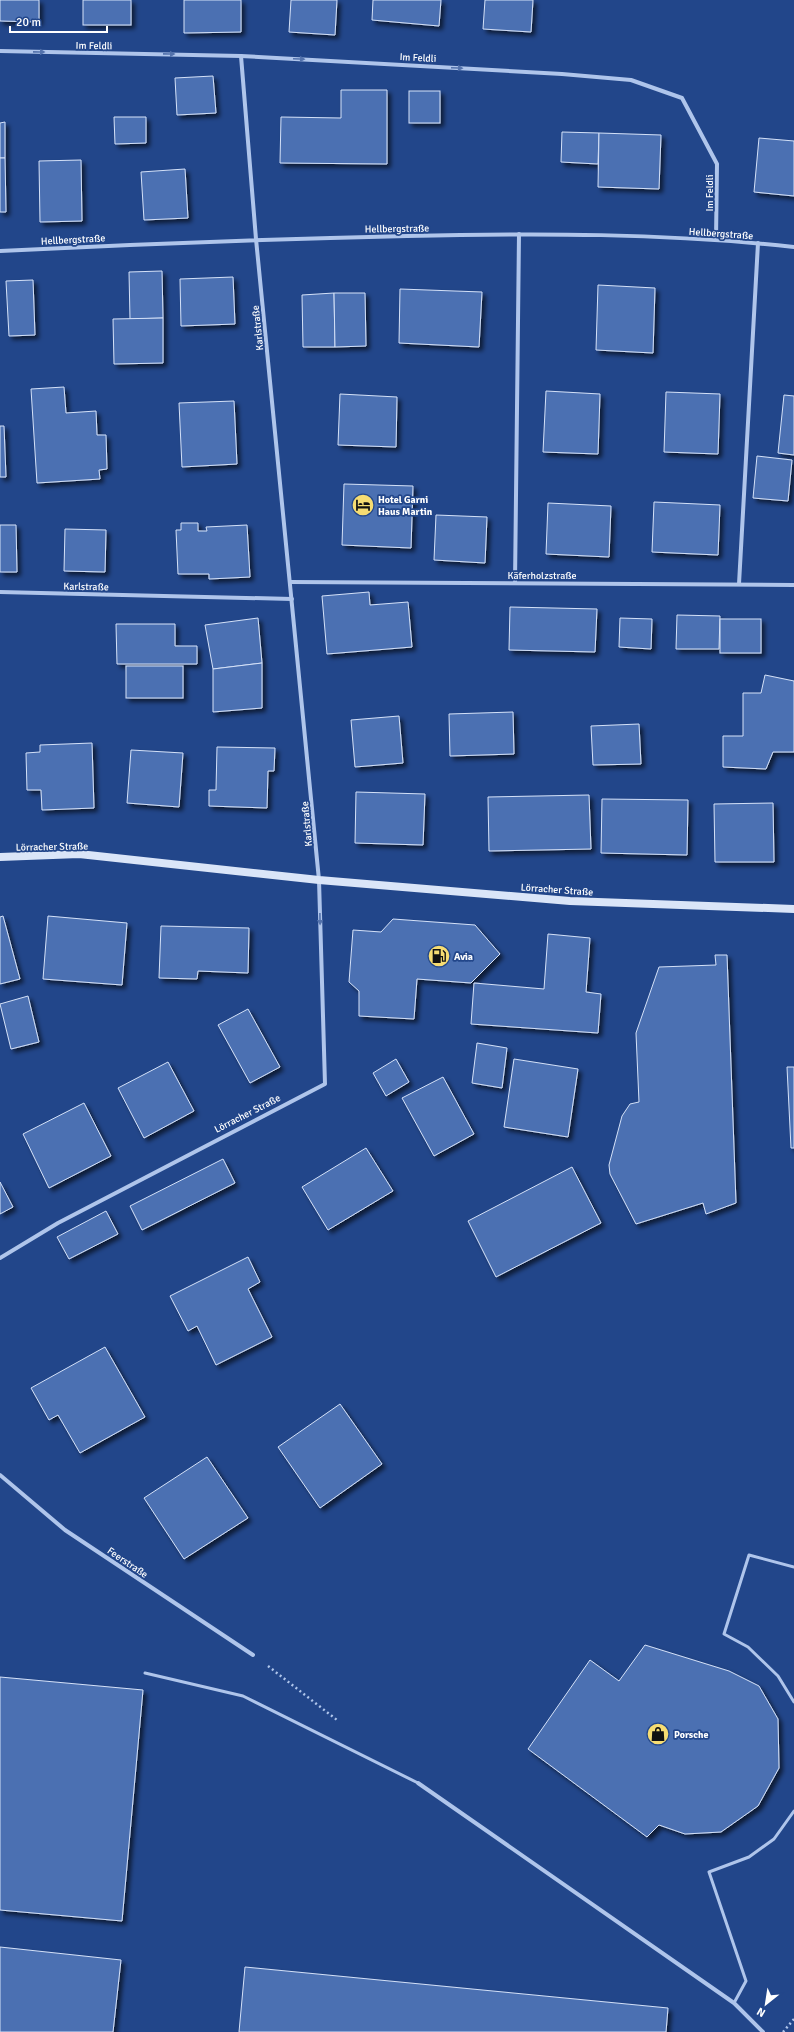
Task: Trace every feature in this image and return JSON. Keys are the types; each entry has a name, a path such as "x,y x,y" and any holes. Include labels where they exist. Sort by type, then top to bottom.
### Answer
{"main road":[{"name":"Lörracher Straße","path":"0,857 79,854 319,880 570,901 794,909"}],"street":[{"name":"Im Feldli","path":"0,51 242,56 554,73 631,80 682,98 717,164 716,239"},
{"name":"Karlstraße","path":"242,56 256,239 319,880"},
{"name":"Hellbergstraße","path":"0,250 256,239 520,234 716,239 794,247"},
{"path":"515,583 520,234"},
{"path":"739,584 758,243"},
{"name":"Käferholzstraße","path":"290,582 794,585"},
{"name":"Karlstraße","path":"0,592 292,599"},
{"name":"Lörracher Straße","path":"0,1258 58,1223 325,1084 319,880"},
{"name":"Feerstraße","path":"0,1475 65,1530 253,1655"},
{"path":"418,1783 734,2003 763,2032"}],"lane":[{"path":"794,1567 749,1555 724,1634 748,1647 778,1676 794,1702"},
{"path":"145,1673 243,1696 418,1783"},
{"path":"734,2003 746,1981 709,1872 749,1857 774,1839 794,1811"}],"path":[{"path":"783,2032 794,2019"}],"building":[{"path":"0,0 39,0 39,22 0,21"},
{"path":"83,0 131,0 131,25 83,25"},
{"path":"184,0 241,0 241,32 184,33"},
{"path":"291,0 337,0 335,35 289,32"},
{"path":"373,0 441,0 439,26 372,20"},
{"path":"485,0 533,0 531,32 483,29"},
{"path":"213,76 216,113 177,115 175,78"},
{"path":"341,90 387,90 387,164 280,163 281,117 341,118"},
{"path":"409,91 440,91 440,123 409,123"},
{"path":"114,117 146,117 146,143 115,144"},
{"path":"5,122 5,158 0,158 0,123"},
{"path":"562,132 599,133 598,164 561,162"},
{"path":"599,133 661,135 659,189 598,187"},
{"path":"759,138 794,141 794,196 754,192"},
{"path":"0,158 5,158 6,212 0,212"},
{"path":"81,160 82,221 40,222 39,161"},
{"path":"185,169 188,218 144,220 141,172"},
{"path":"162,271 163,318 130,319 129,272"},
{"path":"233,277 235,324 181,326 180,279"},
{"path":"33,280 35,335 9,336 6,281"},
{"path":"598,285 655,288 653,353 596,350"},
{"path":"400,289 482,292 479,347 399,343"},
{"path":"334,293 335,347 303,347 302,295"},
{"path":"334,293 365,293 366,346 335,347"},
{"path":"163,318 163,363 114,364 113,319"},
{"path":"64,387 66,413 96,411 97,435 106,435 107,469 99,470 100,479 37,483 31,389"},
{"path":"546,391 600,394 598,454 543,452"},
{"path":"666,392 720,394 718,454 664,452"},
{"path":"340,394 397,397 396,447 338,445"},
{"path":"784,395 794,396 794,455 778,453"},
{"path":"234,401 237,464 182,467 179,403"},
{"path":"0,426 4,426 6,477 0,477"},
{"path":"757,456 792,460 788,501 753,498"},
{"path":"344,484 413,486 411,548 342,545"},
{"path":"654,502 720,505 718,555 652,552"},
{"path":"548,503 611,506 609,557 546,554"},
{"path":"436,515 487,517 485,563 434,560"},
{"path":"181,523 198,523 198,531 207,531 206,527 247,525 250,577 209,579 209,574 178,574 176,530 181,530"},
{"path":"0,525 16,525 17,572 0,572"},
{"path":"65,529 106,530 105,572 64,571"},
{"path":"369,592 370,605 408,602 412,647 327,654 322,596"},
{"path":"510,607 597,609 595,652 509,650"},
{"path":"677,615 720,616 719,649 676,649"},
{"path":"258,618 262,663 213,669 205,625"},
{"path":"620,618 652,619 651,649 619,647"},
{"path":"720,619 761,619 761,653 720,653"},
{"path":"116,624 175,624 175,646 197,646 197,664 117,664"},
{"path":"262,663 262,708 213,712 213,669"},
{"path":"126,666 183,666 183,698 126,698"},
{"path":"765,675 794,681 794,752 773,752 766,769 723,767 723,736 743,736 743,693 761,693"},
{"path":"513,712 514,754 450,756 449,714"},
{"path":"399,716 403,763 355,767 351,720"},
{"path":"639,724 641,764 593,765 591,726"},
{"path":"92,743 94,808 42,810 41,790 27,790 26,753 40,752 40,745"},
{"path":"217,747 275,748 274,771 268,771 267,808 209,806 209,790 216,790"},
{"path":"131,750 183,753 179,807 127,803"},
{"path":"356,792 425,794 423,845 355,843"},
{"path":"589,795 591,849 489,851 488,797"},
{"path":"602,799 688,800 687,855 601,853"},
{"path":"773,803 774,862 715,862 714,804"},
{"path":"3,916 20,979 0,984 0,917"},
{"path":"48,916 127,923 122,985 43,979"},
{"path":"393,919 475,925 500,954 471,983 417,979 414,1019 359,1016 359,991 349,982 353,930 381,932"},
{"path":"161,926 249,928 248,973 198,971 197,979 159,978"},
{"path":"548,934 590,938 586,992 601,994 598,1033 471,1024 474,983 544,989"},
{"path":"715,955 727,955 736,1203 706,1214 703,1203 636,1224 610,1174 609,1165 622,1116 630,1104 639,1102 636,1033 659,967 716,965"},
{"path":"28,996 39,1042 11,1049 0,1004"},
{"path":"248,1009 280,1067 250,1083 218,1025"},
{"path":"477,1043 507,1048 502,1088 472,1083"},
{"path":"396,1059 409,1082 386,1096 373,1073"},
{"path":"514,1059 578,1069 568,1137 504,1127"},
{"path":"168,1062 194,1111 144,1138 118,1088"},
{"path":"787,1067 794,1067 794,1148 791,1148"},
{"path":"443,1077 474,1134 434,1156 402,1098"},
{"path":"84,1103 111,1156 49,1188 23,1134"},
{"path":"366,1148 393,1191 328,1230 302,1187"},
{"path":"223,1159 235,1183 142,1230 130,1206"},
{"path":"572,1167 601,1223 496,1277 468,1221"},
{"path":"0,1182 13,1207 0,1214"},
{"path":"106,1211 118,1234 69,1259 57,1237"},
{"path":"248,1257 260,1282 248,1289 272,1337 216,1365 197,1326 188,1331 170,1296"},
{"path":"105,1347 145,1417 80,1453 58,1415 49,1420 31,1388"},
{"path":"340,1404 382,1464 320,1508 278,1447"},
{"path":"207,1457 248,1518 184,1559 144,1498"},
{"name":"Porsche","path":"645,1645 729,1671 759,1686 778,1719 779,1768 758,1806 721,1832 685,1834 659,1825 647,1837 528,1749 590,1660 619,1681"},
{"path":"0,1677 143,1690 122,1921 0,1910"},
{"path":"0,1947 121,1960 113,2032 0,2032"},
{"path":"245,1967 668,2008 666,2032 239,2032"}],"place":[{"name":"Hotel Garni Haus Martin","path":"363,505"},
{"name":"Avia","path":"439,956"},
{"name":"Porsche","path":"658,1734"}]}
